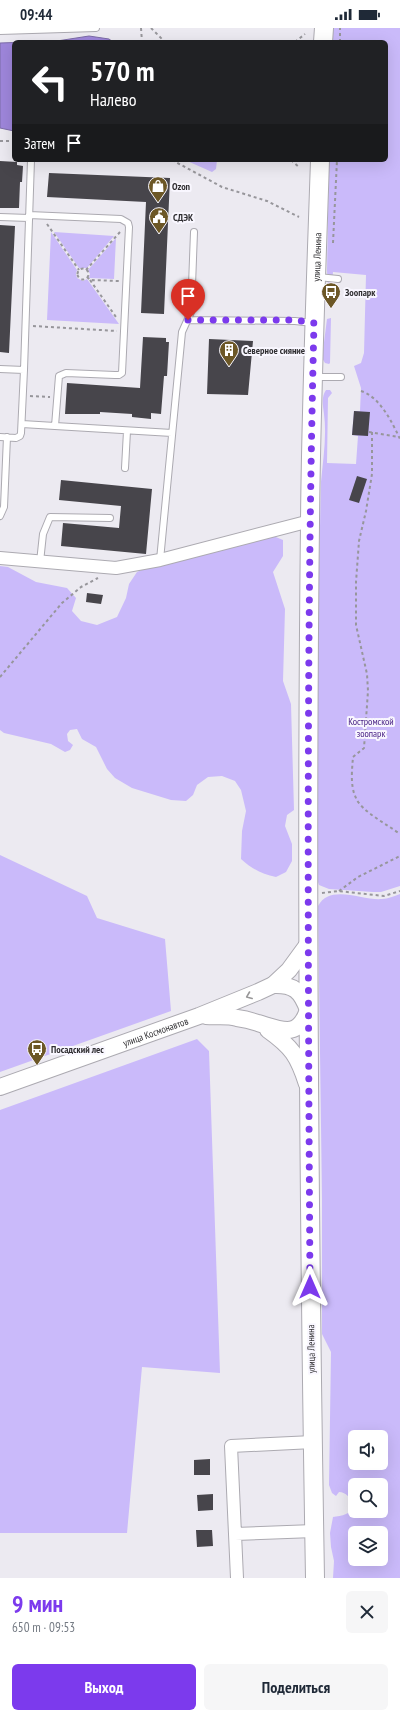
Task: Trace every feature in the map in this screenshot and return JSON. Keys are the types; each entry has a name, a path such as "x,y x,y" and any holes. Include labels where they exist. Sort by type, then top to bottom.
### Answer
{"main road":[{"path":"323,40 324,28"},
{"name":"улица Ленина","path":"315,1578 308,894 310,521 314,323 320,162"}],"street":[{"path":"0,558 116,568 160,560 310,521"},
{"path":"273,985 289,970 308,944"},
{"path":"199,1016 235,1017 259,1023 275,1030 287,1031 298,1027 305,1019 308,1010 303,996 294,988 283,984 273,985"},
{"name":"улица Космонавтов","path":"0,1087 199,1016 273,985"},
{"path":"259,1023 284,1041 299,1061 309,1090"},
{"path":"237,1578 231,1446 313,1442"},
{"path":"235,1534 314,1531"}],"lane":[{"path":"0,32 96,28"},
{"path":"0,437 20,436 22,424 31,162"},
{"path":"0,217 41,216 121,219 128,222 122,373 115,376 62,373 58,379 55,426"},
{"path":"160,560 182,332 191,312 194,232"},
{"path":"316,277 338,279"},
{"path":"188,320 295,320 314,323"},
{"path":"0,369 24,370"},
{"path":"313,377 341,377"},
{"path":"22,424 172,434"},
{"path":"125,468 127,431"},
{"path":"0,516 4,507 7,437"},
{"path":"40,562 43,534 50,517 110,518"}],"path":[{"path":"141,28 142,40"},
{"path":"151,28 164,40"},
{"path":"340,28 340,40"},
{"path":"298,40 305,34"},
{"path":"0,141 12,141"},
{"path":"176,162 222,187 267,201 299,216"},
{"path":"294,162 300,168"},
{"path":"41,216 79,270 78,274 80,279 87,278 90,280 119,321"},
{"path":"86,270 128,222"},
{"path":"79,270 86,270"},
{"path":"86,270 88,274 87,278"},
{"path":"90,280 126,282"},
{"path":"25,325 119,331 119,326"},
{"path":"361,391 370,396 382,409 400,438"},
{"path":"23,396 57,398"},
{"path":"400,438 370,432 372,474 359,541 356,582 356,625 367,674 368,691 364,748 352,757 352,780 356,799 362,807 400,834"},
{"path":"0,677 62,603 81,587 116,568"},
{"path":"338,892 358,877 400,856"},
{"path":"308,894 338,892 384,896 400,891"}],"green space":[{"name":"Костромской зоопарк","path":"332,28 400,28 400,886 381,892 329,889 319,885 317,879 317,659 321,482 325,439 323,399 326,390 330,390 332,393 328,398 327,463 356,464 358,436 352,435 354,411 360,411 361,388 354,366 361,363 364,353 366,275 333,272 331,297 329,297 327,271 329,162 388,162 388,40 332,40"},
{"path":"190,162 217,162 216,169 212,172"},
{"path":"51,232 77,270 77,278 83,281 87,279 119,324 47,320"},
{"path":"54,232 114,236 87,268 79,268"},
{"path":"116,238 114,279 89,278 90,274 88,270"},
{"path":"331,318 329,364 325,363 322,358 327,319"},
{"path":"271,535 283,540 283,556 273,572 285,609 283,681 291,704 294,810 287,815 285,826 292,844 292,861 286,872 276,877 257,871 241,859 242,831 246,811 241,790 235,781 222,776 208,777 197,785 193,795 186,801 171,800 132,788 115,778 107,769 96,747 82,739 77,729 70,730 67,734 68,741 73,745 70,750 65,752 51,744 4,733 0,730 0,566 8,567 36,582 67,588 76,598 72,611 81,621 97,625 117,617 126,598 129,584 137,572 164,560"},
{"path":"0,855 87,896 97,918 165,939 171,1011 0,1072"},
{"path":"339,894 374,899 386,898 400,894 400,1578 333,1578 334,1561 330,1533 333,1517 348,1513 348,1518 388,1518 388,1478 348,1478 348,1497 339,1492 336,1496 332,1493 329,1485 331,1352 322,1334 322,1199 318,906 323,899 330,895"},
{"path":"197,1039 209,1051 220,1373 142,1367 127,1533 0,1533 0,1110"}],"shaded area":[{"path":"89,36 110,40 63,40"},
{"path":"0,43 12,43 12,131 0,128"}],"building":[{"path":"0,161 17,162 17,165 23,166 22,182 20,182 19,208 0,208"},
{"path":"49,173 170,178 164,314 141,313 146,202 47,197"},
{"path":"0,225 15,226 9,353 0,352"},
{"path":"143,337 166,338 166,342 169,342 167,376 164,376 161,414 151,413 151,419 132,417 132,414 100,412 100,414 65,414 67,383 140,388"},
{"name":"Северное сияние","path":"209,339 253,341 248,395 207,394"},
{"path":"354,411 370,412 368,436 352,435"},
{"path":"357,476 367,479 359,503 349,500"},
{"path":"61,480 152,489 146,554 61,546 63,523 119,528 121,506 59,500"},
{"path":"87,593 103,595 101,604 86,602"},
{"path":"210,1459 210,1475 194,1475 194,1460"},
{"path":"213,1494 213,1510 198,1511 197,1495"},
{"path":"196,1530 212,1530 213,1546 197,1547"}],"place":[{"name":"Ozon","path":"158,203"},
{"name":"СДЭК","path":"159,234"},
{"name":"Зоопарк","path":"331,309"},
{"name":"Северное сияние","path":"229,367"},
{"name":"Посадский лес","path":"37,1066"}],"route":[{"path":"188,320 295,320 314,323 310,521 308,944 310,1287"}]}
